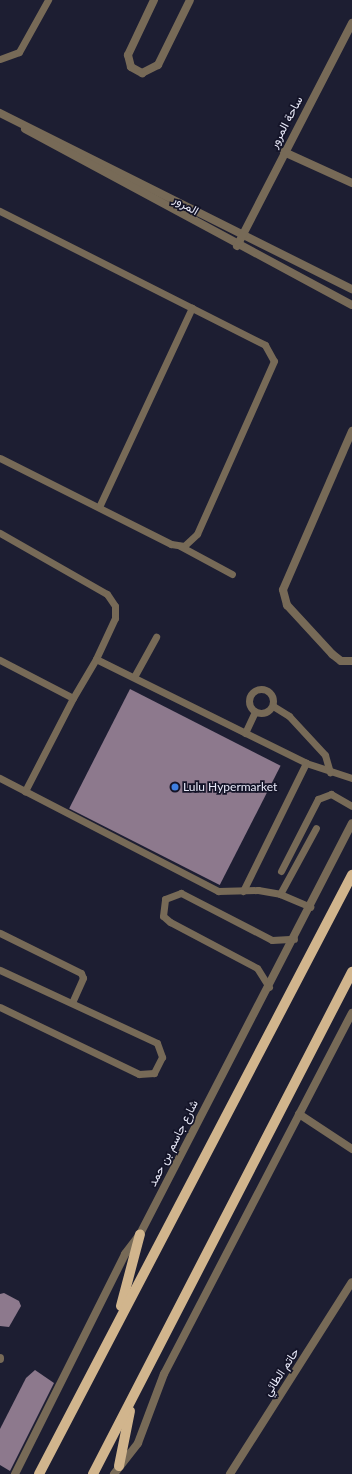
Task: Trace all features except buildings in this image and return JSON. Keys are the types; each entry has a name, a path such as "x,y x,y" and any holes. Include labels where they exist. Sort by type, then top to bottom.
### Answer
{"main road":[{"path":"39,1474 352,875"},
{"path":"93,1474 352,972"},
{"path":"111,1336 140,1234"},
{"path":"116,1470 132,1400"}],"street":[{"path":"154,0 128,55 132,67 142,73 158,65 190,0"},
{"name":"ساحة المرور","path":"237,246 284,152 352,23"},
{"name":"المرور","path":"0,113 244,233 352,289"},
{"name":"المرور","path":"12,119 237,246 352,305"},
{"path":"284,152 352,183"},
{"path":"336,297 342,284"},
{"path":"352,430 283,590 287,605 332,654 341,660 352,662"},
{"name":"شارع جاسم بن حمد","path":"15,1474 125,1254 140,1234 310,908 352,823"},
{"path":"116,1470 138,1443 164,1374 352,1013"},
{"path":"299,1114 352,1149"},
{"name":"حاتم الطائي","path":"230,1474 352,1282"}],"lane":[{"path":"0,59 19,52 48,0"},
{"path":"0,211 265,345 274,361 197,534 192,542 180,546"},
{"path":"99,507 192,308"},
{"path":"0,458 180,546 232,574"},
{"path":"0,533 107,594 115,606 114,618 96,659 73,698 25,791"},
{"path":"134,677 156,637"},
{"path":"96,659 306,763 352,778"},
{"path":"0,660 73,698"},
{"path":"255,712 249,701 258,690 269,692 273,706 289,716 325,754 330,772"},
{"path":"255,712 267,712 273,706"},
{"path":"245,733 255,712"},
{"path":"243,891 306,763"},
{"path":"0,778 191,879 218,891 243,891 280,894 310,908"},
{"path":"281,871 318,799 331,794 352,806"},
{"path":"280,894 316,828"},
{"path":"269,987 257,968 170,922 164,916 166,899 181,894 272,940 294,939"},
{"path":"0,933 81,973 83,978 72,1003"},
{"path":"0,970 157,1043 162,1057 154,1073 139,1074 0,1007"}],"place":[{"name":"Lulu Hypermarket","path":"175,787"}]}
